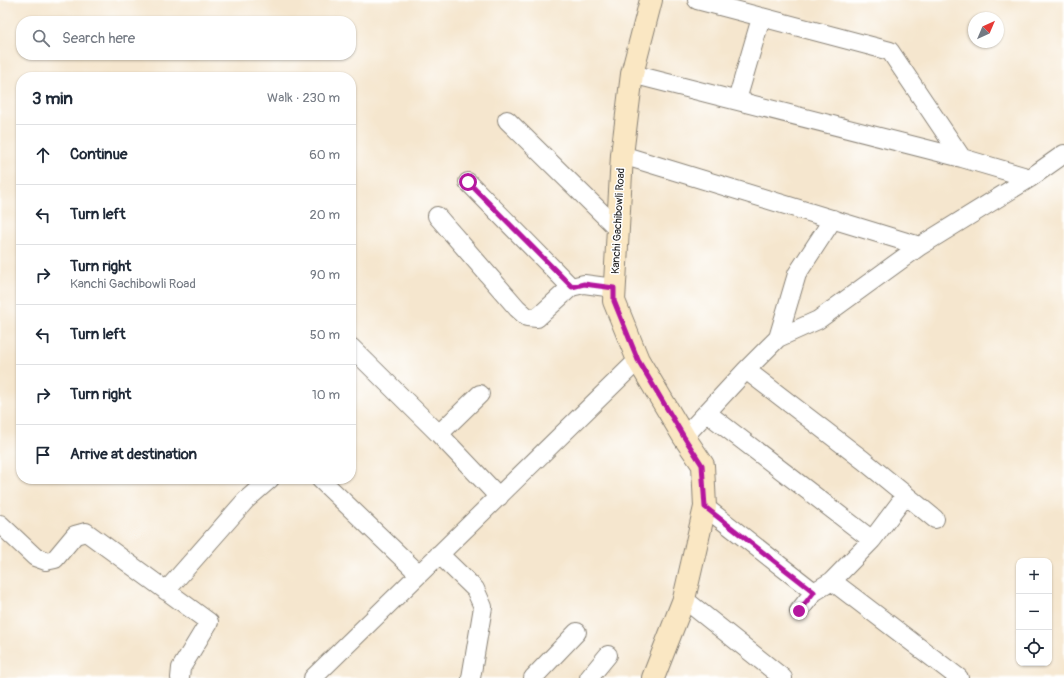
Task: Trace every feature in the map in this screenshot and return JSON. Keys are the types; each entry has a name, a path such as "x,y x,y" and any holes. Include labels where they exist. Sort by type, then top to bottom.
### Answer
{"main road":[{"name":"Kanchi Gachibowli Road","path":"651,0 632,74 622,155 614,301 638,360 702,465 705,507 684,599 653,678"}],"street":[{"path":"697,0 753,11 890,51 962,158"},
{"path":"737,100 753,11"},
{"path":"632,74 962,158 1030,178"},
{"path":"507,120 618,230"},
{"path":"684,437 778,338 818,320 920,246 1030,178 1064,154"},
{"path":"622,155 920,246"},
{"path":"468,182 572,287"},
{"path":"438,216 517,308 528,317 537,318 572,287 584,284 614,288"},
{"path":"778,338 797,274 833,219"},
{"path":"356,352 499,496"},
{"path":"313,678 638,360"},
{"path":"746,370 864,460 935,518"},
{"path":"439,434 480,394"},
{"path":"706,413 872,540"},
{"path":"166,591 246,500 264,484"},
{"path":"325,484 419,574"},
{"path":"799,611 814,592 832,580 872,540 906,495"},
{"path":"705,507 814,592"},
{"path":"0,524 35,557 46,561 55,559 75,535 86,532 98,539 209,622 181,668 180,678"},
{"path":"439,554 475,589 483,607 471,678"},
{"path":"832,580 959,678"},
{"path":"684,599 783,678"},
{"path":"534,678 577,632"},
{"path":"589,678 608,655"}],"route":[{"path":"468,182 572,287 584,284 614,288 614,301 638,360 702,465 705,507 814,592 799,611"}]}
